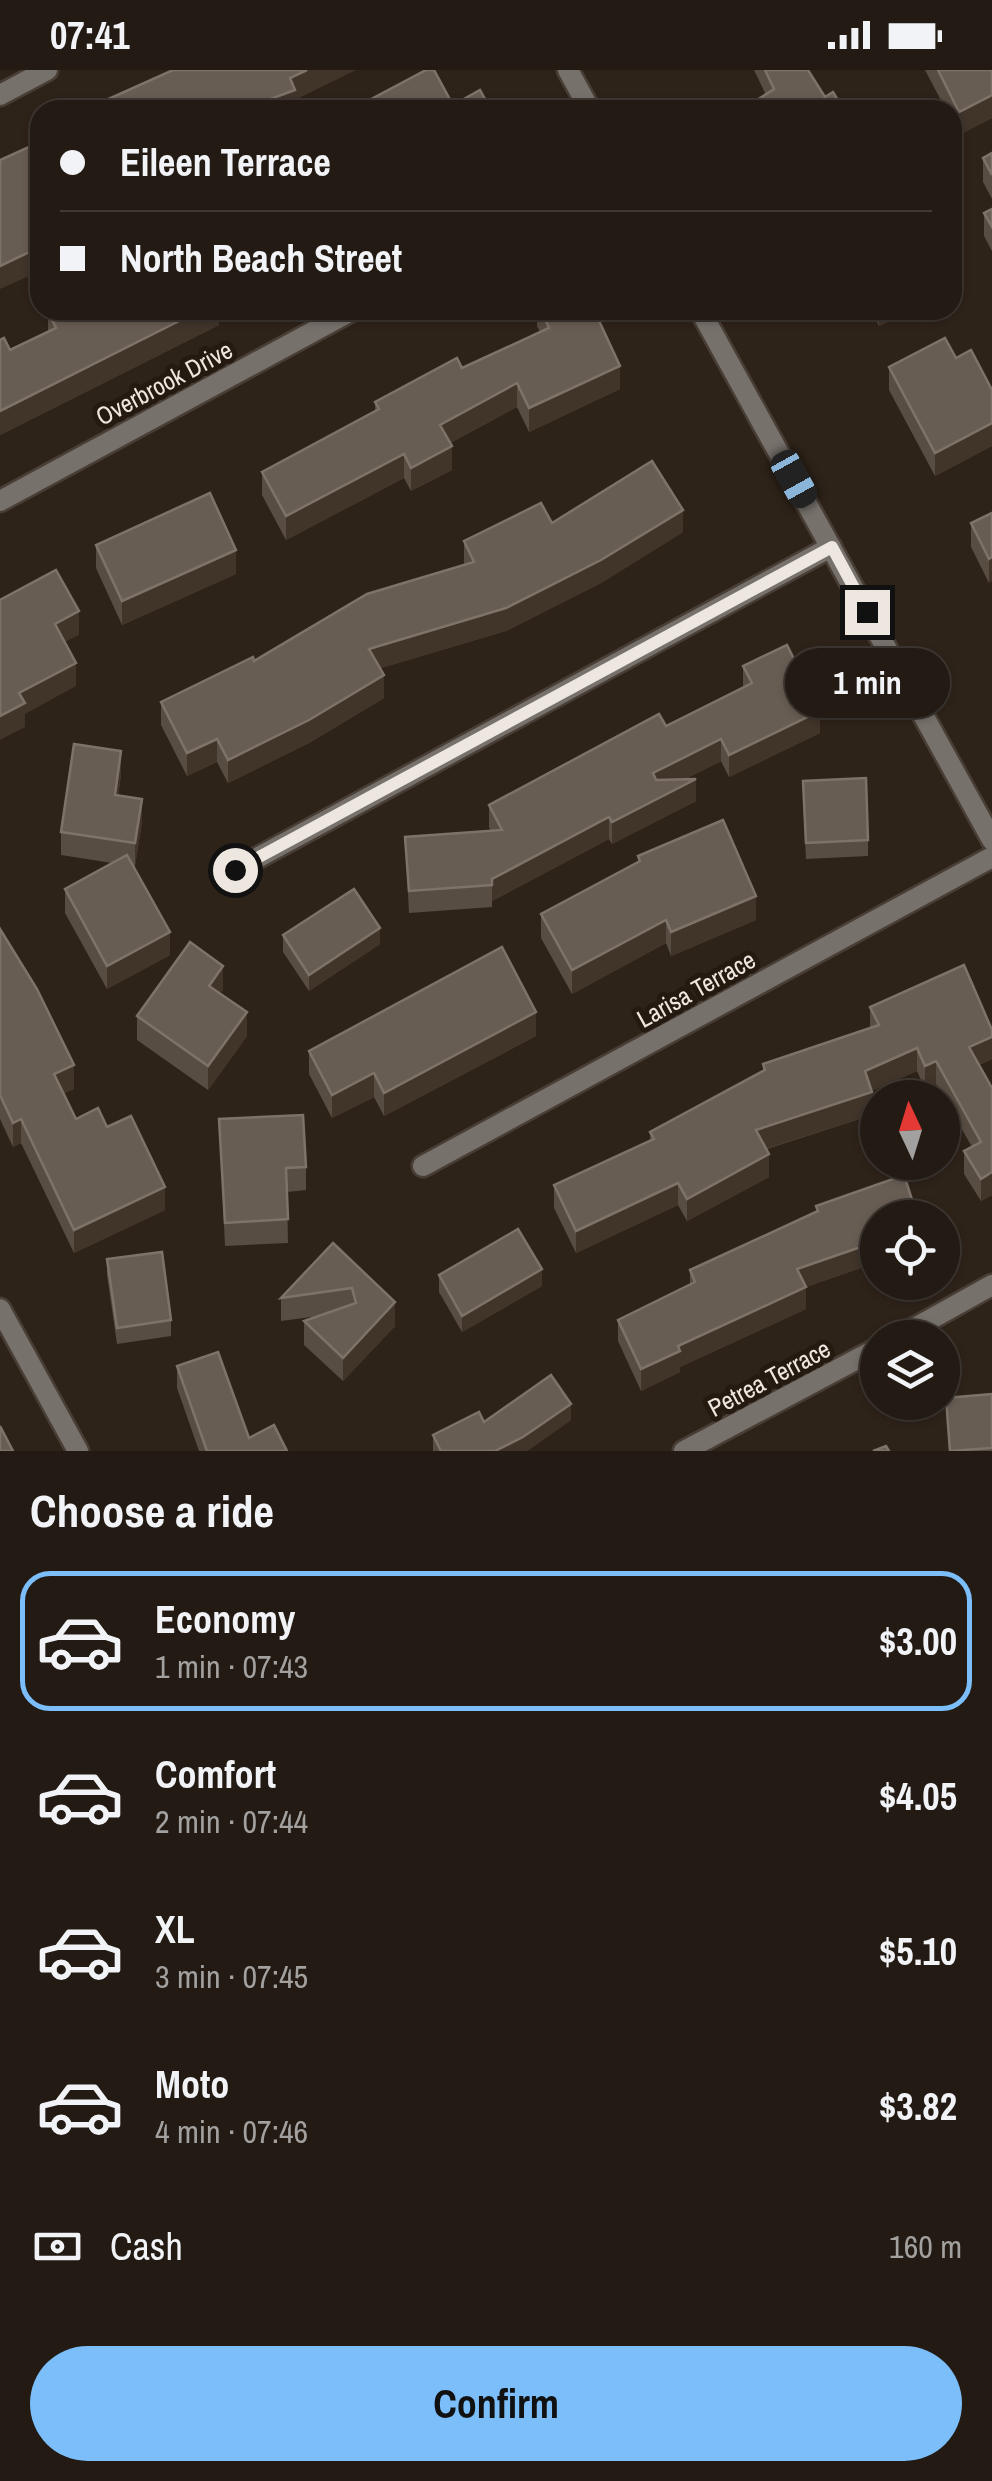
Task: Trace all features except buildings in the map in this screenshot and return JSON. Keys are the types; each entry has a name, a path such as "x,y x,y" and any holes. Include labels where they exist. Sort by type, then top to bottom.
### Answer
{"street":[{"path":"0,95 47,70"},
{"path":"568,70 584,100"},
{"name":"Overbrook Drive","path":"0,500 333,320"},
{"path":"706,320 992,840"},
{"path":"235,870 832,547"},
{"name":"Larisa Terrace","path":"423,1166 992,856"},
{"path":"929,1320 992,1285"},
{"path":"0,1309 78,1451"},
{"name":"Petrea Terrace","path":"684,1451 860,1358"}],"route":[{"path":"235,870 832,547 867,612"}]}
